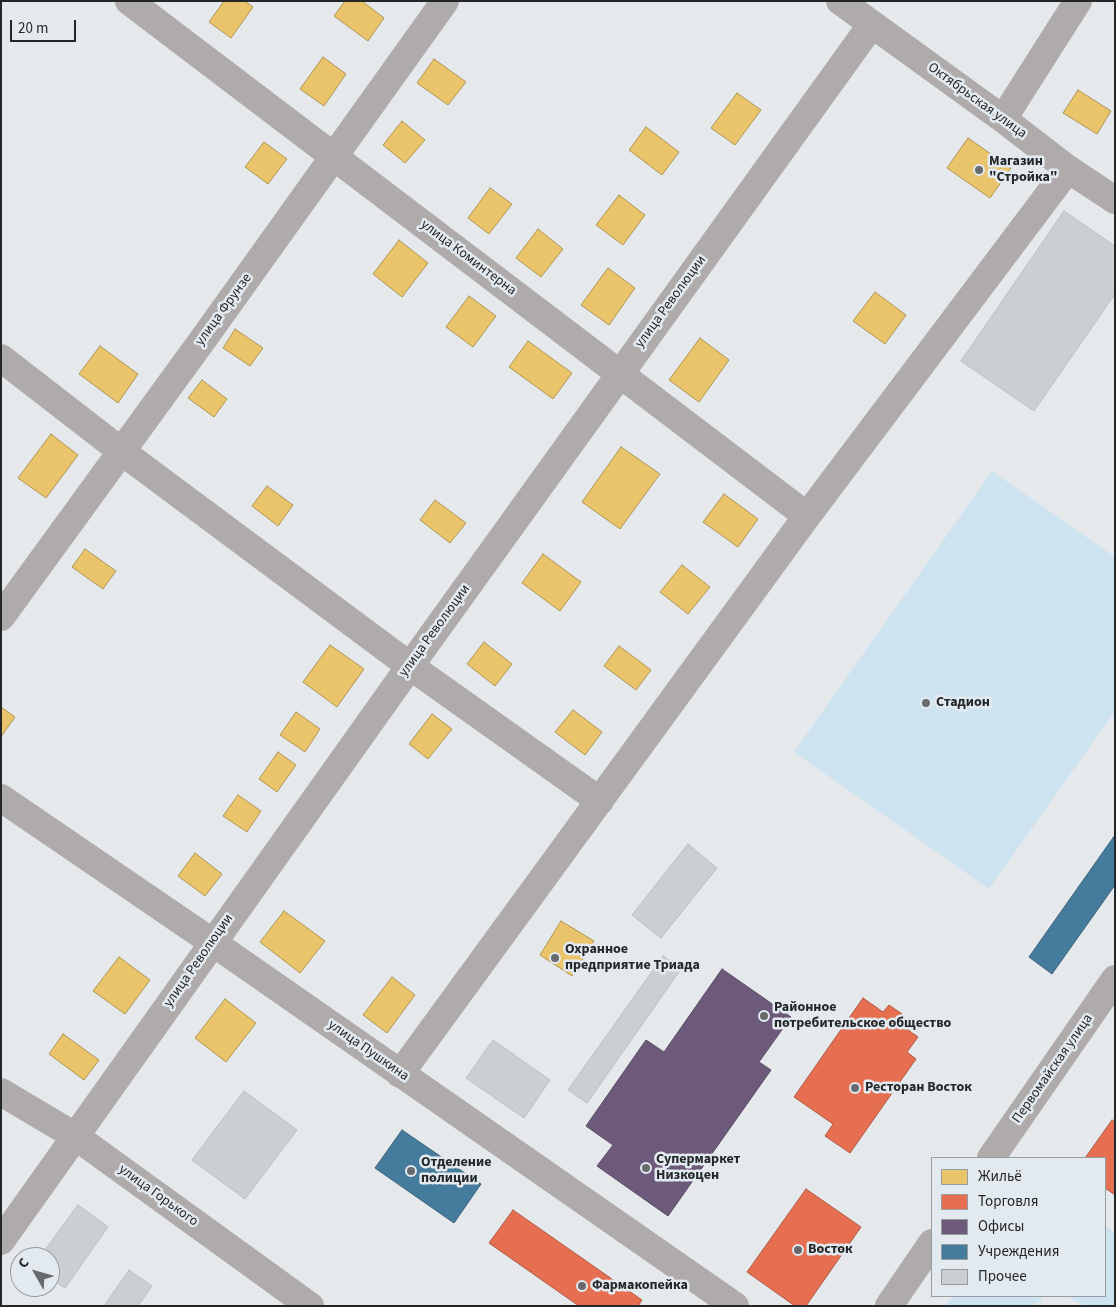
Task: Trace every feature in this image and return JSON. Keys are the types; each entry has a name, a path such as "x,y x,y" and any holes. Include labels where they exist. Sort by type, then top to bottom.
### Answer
{"street":[{"name":"улица Коминтерна","path":"129,1 807,516"},
{"name":"улица Фрунзе","path":"1,617 216,322 445,1"},
{"name":"Октябрьская улица","path":"840,1 1003,119 1068,169 1115,200"},
{"path":"1003,119 1078,1"},
{"name":"улица Революции","path":"1,1241 212,942 872,24"},
{"path":"400,1074 807,516 1068,169"},
{"path":"1,358 410,666 600,801"},
{"name":"улица Пушкина","path":"1,798 212,942 735,1306"},
{"name":"Первомайская улица","path":"992,1157 1115,979"},
{"name":"улица Горького","path":"1,1092 74,1136 310,1306"},
{"path":"889,1306 931,1244"}],"shaded area":[{"path":"992,471 1115,557 1115,711 989,889 794,752"},
{"path":"1106,1226 1115,1233 1115,1306 1085,1306 1068,1297 1106,1297"},
{"path":"952,1297 1042,1297 1042,1300 1032,1306 945,1306"}],"building: Жильё":[{"path":"224,1 245,1 253,7 231,38 209,22"},
{"path":"345,1 362,1 384,18 368,41 334,16"},
{"path":"323,57 346,74 324,106 300,89"},
{"path":"434,59 466,82 448,105 417,83"},
{"path":"1078,90 1111,111 1097,134 1063,113"},
{"path":"737,93 761,110 735,145 711,128"},
{"path":"402,121 425,140 405,163 383,145"},
{"path":"646,127 679,152 662,175 629,150"},
{"path":"968,138 1011,168 990,198 947,168"},
{"path":"264,142 287,159 268,184 245,167"},
{"path":"490,188 512,204 489,234 468,218"},
{"path":"619,195 645,215 623,245 596,225"},
{"path":"538,229 563,249 541,277 516,258"},
{"path":"399,240 428,263 402,297 373,274"},
{"path":"608,268 635,288 609,325 581,305"},
{"path":"875,292 906,315 885,344 853,321"},
{"path":"469,296 496,316 473,347 446,327"},
{"path":"235,329 263,348 250,366 223,348"},
{"path":"700,338 729,360 699,402 669,380"},
{"path":"528,341 572,373 553,399 509,367"},
{"path":"100,346 138,374 118,403 79,374"},
{"path":"202,380 227,399 214,417 188,398"},
{"path":"51,434 78,455 46,498 18,478"},
{"path":"621,447 660,474 620,529 582,502"},
{"path":"267,486 293,505 278,526 252,506"},
{"path":"724,494 758,519 738,547 703,522"},
{"path":"435,500 466,523 450,543 420,520"},
{"path":"85,549 116,571 103,589 72,567"},
{"path":"543,554 581,582 560,611 522,583"},
{"path":"682,565 710,587 688,614 660,592"},
{"path":"484,642 512,664 495,686 467,664"},
{"path":"330,645 364,669 337,707 303,682"},
{"path":"619,646 651,670 636,690 604,666"},
{"path":"1,707 15,717 1,737"},
{"path":"573,710 602,732 585,755 555,732"},
{"path":"296,712 320,729 305,752 280,735"},
{"path":"432,714 452,729 428,759 409,744"},
{"path":"278,752 296,765 277,792 259,779"},
{"path":"238,795 261,811 247,832 223,816"},
{"path":"195,853 222,874 205,896 178,876"},
{"path":"284,911 325,941 300,973 260,942"},
{"path":"561,921 594,941 572,976 540,955"},
{"path":"119,957 150,980 125,1014 93,991"},
{"path":"392,977 415,995 387,1033 363,1015"},
{"path":"225,999 256,1023 226,1062 195,1038"},
{"path":"63,1034 99,1060 84,1080 49,1054"}],"building: Торговля":[{"path":"863,998 883,1012 889,1005 905,1016 900,1024 918,1037 907,1052 916,1059 850,1153 825,1136 833,1124 794,1097"},
{"path":"1112,1120 1115,1122 1115,1195 1106,1189 1106,1157 1086,1157"},
{"path":"806,1189 861,1227 806,1306 795,1306 747,1272"},
{"path":"513,1210 642,1300 638,1306 579,1306 489,1243"}],"building: Офисы":[{"path":"722,969 791,1017 759,1062 771,1070 668,1216 597,1166 613,1145 586,1126 646,1040 664,1052"}],"building: Учреждения":[{"path":"1115,835 1115,885 1052,974 1029,957"},
{"path":"402,1130 481,1184 454,1223 375,1168"}],"building: Прочее":[{"path":"1064,211 1115,246 1115,294 1034,411 961,361"},
{"path":"688,844 717,868 661,938 632,915"},
{"path":"663,956 681,969 587,1103 568,1090"},
{"path":"493,1040 550,1080 524,1118 466,1078"},
{"path":"244,1091 297,1130 245,1199 192,1160"},
{"path":"78,1205 108,1227 65,1288 60,1285 60,1247 47,1247"},
{"path":"129,1270 152,1286 138,1306 104,1306"}],"place":[{"name":"Магазин \"Стройка\"","path":"979,170"},
{"name":"Стадион","path":"926,703"},
{"name":"Охранное предприятие Триада","path":"555,958"},
{"name":"Районное потребительское общество","path":"764,1016"},
{"name":"Ресторан Восток","path":"855,1088"},
{"name":"Супермаркет Низкоцен","path":"646,1168"},
{"name":"Отделение полиции","path":"411,1171"},
{"name":"Восток","path":"798,1250"},
{"name":"Фармакопейка","path":"582,1286"}]}
